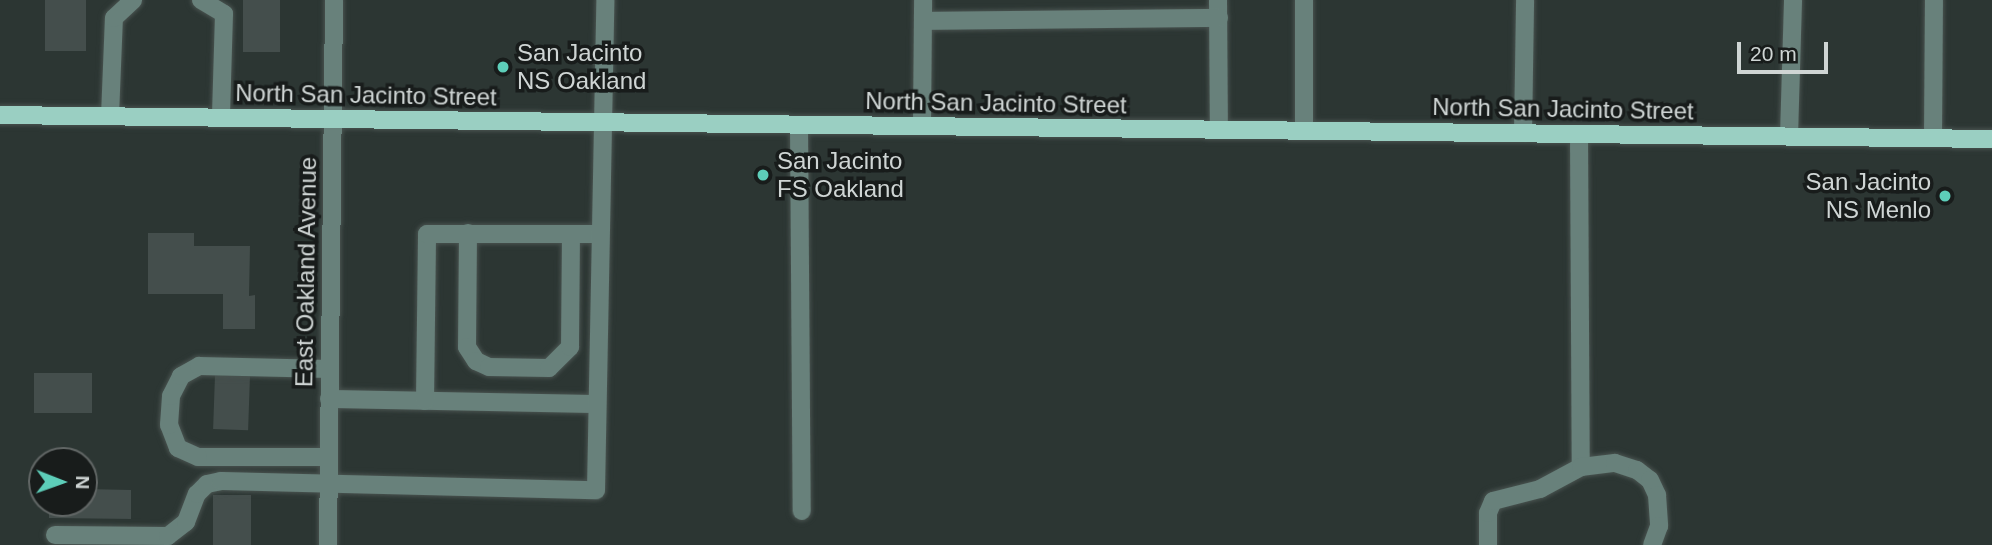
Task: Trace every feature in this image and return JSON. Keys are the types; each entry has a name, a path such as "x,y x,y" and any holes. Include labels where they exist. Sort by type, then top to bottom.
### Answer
{"main road":[{"name":"North San Jacinto Street","path":"0,114 1992,139"}],"street":[{"path":"110,116 114,18 133,0"},
{"path":"201,0 224,14 221,118"},
{"name":"East Oakland Avenue","path":"328,545 334,0"},
{"path":"55,535 168,536 186,522 197,494 207,484 221,481 596,490 605,0"},
{"path":"922,126 923,0"},
{"path":"1304,0 1304,131"},
{"path":"1523,133 1525,0"},
{"path":"1790,136 1793,0"},
{"path":"1933,138 1934,0"},
{"path":"923,21 1218,9 1219,130"},
{"path":"799,125 802,511"},
{"path":"1580,134 1581,467"},
{"path":"425,401 427,233 600,234"},
{"path":"468,233 467,347 476,361 489,368 549,368 570,347 570,234"},
{"path":"329,457 198,457 177,448 169,425 171,396 181,376 199,366 330,369"},
{"path":"329,399 597,404"},
{"path":"1488,545 1493,501 1540,489 1581,467 1615,463 1637,470 1650,480 1657,495 1660,526 1652,545"}],"building":[{"path":"45,0 86,0 86,51 45,51"},
{"path":"243,0 280,0 280,52 243,52"},
{"path":"148,233 194,233 194,246 250,246 249,296 255,295 255,329 223,329 223,294 148,294"},
{"path":"34,373 92,373 92,413 34,413"},
{"path":"215,375 250,376 248,430 213,429"},
{"path":"98,489 131,490 131,519 49,518 98,517"},
{"path":"213,495 251,495 251,545 213,545"}],"place":[{"name":"San Jacinto NS Oakland","path":"503,67"},
{"name":"San Jacinto FS Oakland","path":"763,175"},
{"name":"San Jacinto NS Menlo","path":"1945,196"}]}
